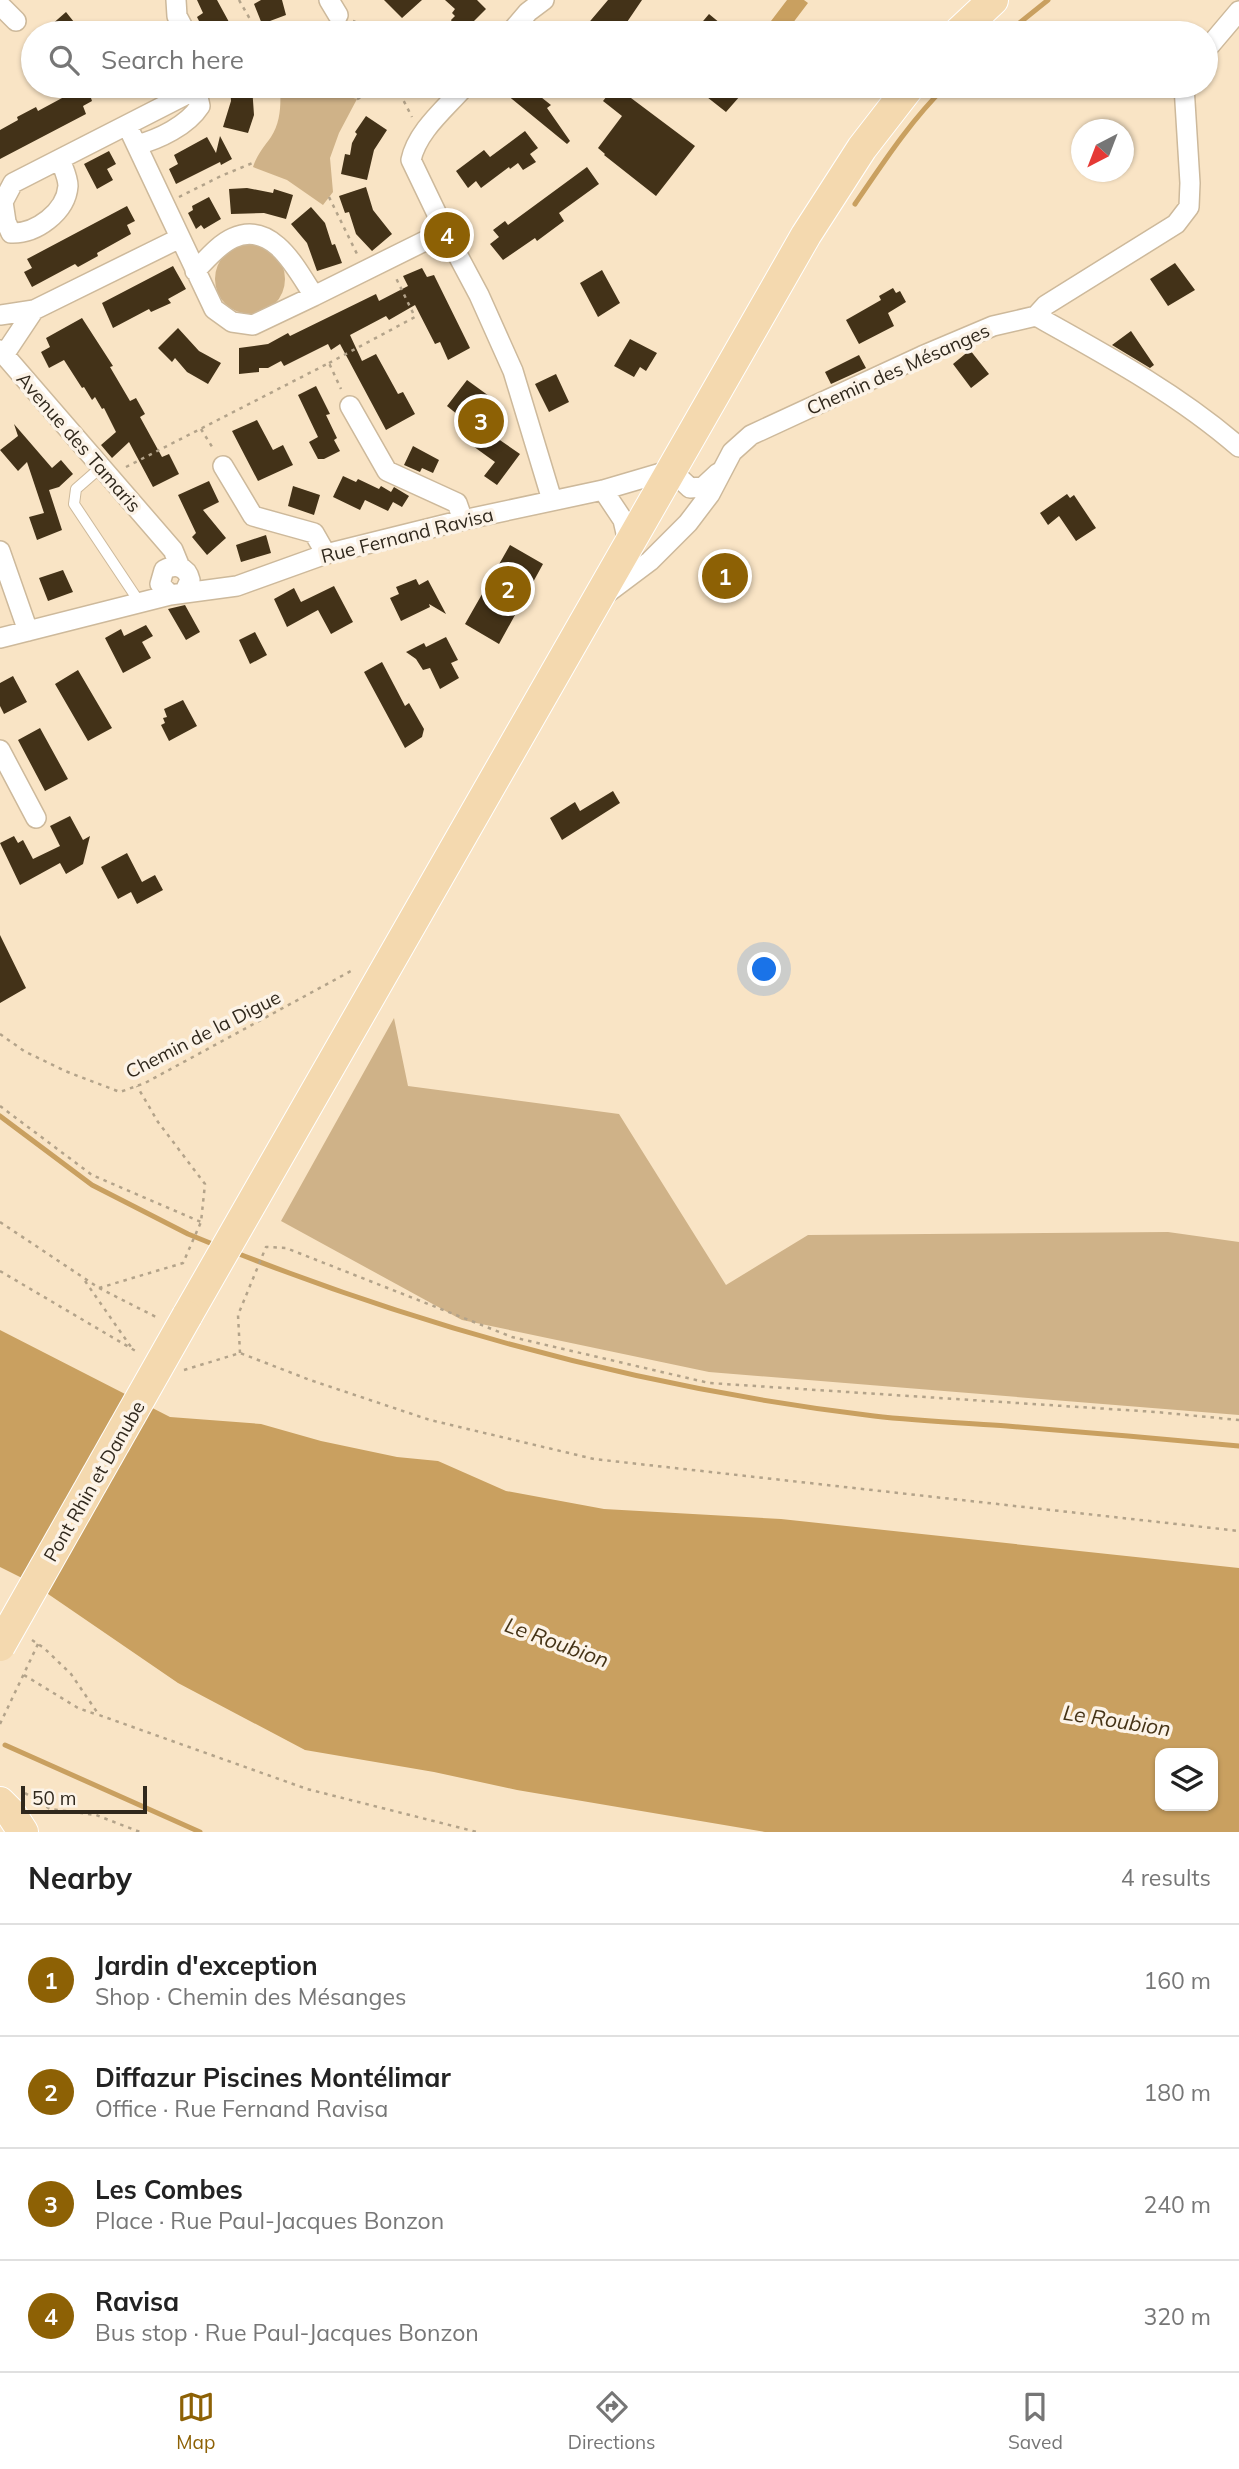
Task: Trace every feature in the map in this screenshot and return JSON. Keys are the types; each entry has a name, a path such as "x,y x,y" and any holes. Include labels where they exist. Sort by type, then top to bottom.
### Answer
{"main road":[{"path":"970,21 992,0"},
{"name":"Pont Rhin et Danube","path":"0,1646 806,235 862,148 901,98"},
{"path":"0,1802 23,1832"}],"street":[{"path":"176,0 180,21"},
{"path":"525,6 544,0"},
{"path":"0,5 16,22"},
{"path":"1218,36 1239,11"},
{"path":"60,159 179,98"},
{"path":"136,145 150,142 192,117 200,106 198,98"},
{"path":"454,98 422,135 414,147 411,160 479,295 513,371 552,500"},
{"name":"Chemin des Mésanges","path":"599,599 650,561 688,523 710,494 732,452 751,435 981,331 1036,316 1046,304 1176,224 1189,207 1185,98"},
{"path":"127,125 214,309 232,322 253,325 445,231"},
{"path":"195,271 233,238 244,235 266,238 284,251 314,296"},
{"path":"0,315 34,310 180,238"},
{"path":"281,313 292,294 298,272"},
{"path":"2,352 34,310"},
{"path":"1036,316 1197,411 1239,447"},
{"name":"Avenue des Tamaris","path":"2,352 173,550 175,581"},
{"path":"351,406 387,471 457,503 463,520"},
{"path":"223,467 253,516 314,533 327,554"},
{"name":"Chemin des Mésanges","path":"671,470 690,488 704,487 722,470"},
{"name":"Rue Fernand Ravisa","path":"175,581 215,590 237,586 327,554 463,520 603,490 671,470"},
{"path":"603,490 623,520 629,546"},
{"path":"2,563 28,631"},
{"path":"0,638 144,603 175,581"},
{"path":"0,750 36,818"}],"lane":[{"path":"104,472 76,489 74,504 144,603"}],"path":[{"path":"239,0 251,21"},
{"path":"402,98 422,135"},
{"path":"164,204 255,162"},
{"path":"329,197 365,270"},
{"path":"104,472 201,429 415,317 387,259"},
{"path":"329,363 351,406"},
{"path":"201,429 223,467"},
{"name":"Chemin de la Digue","path":"0,1034 24,1051 65,1071 120,1092 136,1086 351,971 372,975 381,980"},
{"path":"99,1288 183,1263 201,1222 205,1184 158,1122 136,1086"},
{"path":"0,1106 92,1175 201,1222"},
{"path":"0,1222 99,1288 184,1323"},
{"path":"240,1353 238,1315 266,1247 286,1248 512,1337 709,1383 1156,1412 1239,1420"},
{"path":"0,1271 146,1357"},
{"path":"83,1277 133,1350"},
{"path":"184,1370 240,1353 429,1420 594,1459 1239,1531"},
{"path":"29,1637 71,1674 99,1715"},
{"path":"0,1724 38,1644"},
{"path":"24,1675 78,1708 307,1789 477,1832"},
{"path":"50,1809 96,1815 140,1832"}],"shaded area":[{"path":"280,98 357,99 339,133 330,158 333,192 323,205 287,180 253,167 277,125"},
{"path":"243,244 257,244 270,250 279,259 285,279 283,292 275,304 257,314 243,314 230,308 221,299 215,286 215,272 221,259 230,250"},
{"path":"394,1018 408,1086 619,1114 726,1285 808,1235 1168,1232 1239,1242 1239,1415 709,1372 462,1320 281,1221"}],"water":[{"path":"787,0 804,0 808,3 794,21 771,21"},
{"name":"Le Roubion","path":"0,1330 170,1417 261,1424 321,1441 397,1457 438,1461 506,1491 604,1509 781,1519 1239,1568 1239,1832 765,1832 517,1790 434,1772 305,1750 178,1683 32,1583 0,1567"}],"building":[{"path":"197,0 217,0 228,21 199,21 197,17 203,13"},
{"path":"261,0 282,0 286,15 270,21 261,21 254,4"},
{"path":"384,0 422,0 402,18"},
{"path":"445,0 477,0 486,9 474,21 452,21 455,9"},
{"path":"608,0 642,0 628,21 590,21"},
{"path":"66,12 73,21 56,21"},
{"path":"709,14 717,21 703,21"},
{"path":"62,98 91,98 92,101 83,106 86,114 0,159 0,130 36,107 38,111"},
{"path":"231,98 253,98 254,115 248,133 223,127"},
{"path":"511,98 542,98 551,105 547,108 570,141 567,144"},
{"path":"605,98 631,98 695,146 656,196 598,148 622,116 603,101"},
{"path":"708,98 738,98 726,112"},
{"path":"366,116 387,130 374,150 367,180 341,174 345,154 350,155 357,134 355,132"},
{"path":"525,131 538,148 530,154 536,162 523,170 518,163 481,188 476,181 468,188 456,171 484,150 490,157"},
{"path":"220,136 232,159 221,165 220,162 176,184 169,169 178,164 174,155 207,137 216,153"},
{"path":"109,151 116,164 107,169 113,180 97,189 84,164"},
{"path":"587,167 599,184 559,213 564,221 537,241 535,238 503,260 490,244 499,237 493,230 505,221 508,225"},
{"path":"366,187 373,210 392,234 372,251 356,234 349,212 345,213 339,196"},
{"path":"247,188 273,193 274,189 293,195 286,219 264,213 231,214 229,189"},
{"path":"209,197 221,219 204,229 201,225 196,229 188,213 193,210 192,206"},
{"path":"127,206 135,221 127,225 131,234 78,267 75,264 32,287 24,272 32,268 27,259"},
{"path":"311,207 325,223 332,245 335,244 342,263 317,271 307,243 291,224"},
{"path":"1175,263 1195,290 1168,306 1150,279"},
{"path":"173,266 186,289 168,299 171,303 151,312 149,309 113,328 102,303"},
{"path":"422,268 427,277 434,275 470,348 448,360 440,342 435,344 415,305 389,320 386,316 350,335 362,361 376,354 398,394 403,392 415,414 386,430 340,344 331,350 328,344 284,366 281,361 268,368 259,368 259,372 239,374 239,348 268,344 288,333 290,336 376,294 379,301 408,286 403,276"},
{"path":"602,270 620,303 598,317 580,283"},
{"path":"893,288 896,293 900,291 906,302 888,313 894,326 859,344 846,320 881,300 879,296"},
{"path":"82,318 113,366 110,367 130,401 136,398 145,414 140,417 162,457 169,454 179,474 153,487 129,442 112,458 101,445 116,432 104,408 102,409 95,397 92,400 84,387 82,388 64,360 49,368 41,352 50,347 46,338"},
{"path":"178,328 199,351 221,363 208,384 187,372 175,358 172,362 158,348"},
{"path":"1131,331 1154,365 1150,368 1112,345"},
{"path":"630,339 657,353 646,371 640,367 634,377 614,366"},
{"path":"970,350 989,374 971,388 953,364"},
{"path":"859,355 866,368 831,384 825,372"},
{"path":"556,374 569,402 549,412 535,384"},
{"path":"467,380 489,396 488,399 495,404 492,408 504,418 491,434 520,454 497,485 484,476 495,462 466,441 474,428 447,406"},
{"path":"316,386 330,414 326,415 340,451 324,459 318,459 309,442 318,437 298,395"},
{"path":"257,420 273,450 283,445 293,465 258,481 232,431"},
{"path":"14,424 52,468 61,460 73,474 59,487 49,490 62,530 37,540 29,517 44,513 27,462 18,471 0,450 18,436"},
{"path":"413,446 439,460 433,473 422,468 420,472 404,465"},
{"path":"343,476 356,482 358,479 379,489 381,486 391,492 394,487 409,496 402,507 393,502 388,511 365,500 360,510 333,497"},
{"path":"209,481 219,502 203,510 226,538 207,555 192,537 196,533 178,495"},
{"path":"293,486 320,495 314,515 288,506"},
{"path":"1067,494 1070,498 1074,495 1096,528 1076,541 1059,516 1048,525 1040,513"},
{"path":"266,535 271,553 241,562 236,545"},
{"path":"510,545 543,564 499,644 465,624"},
{"path":"63,570 73,592 48,601 39,578"},
{"path":"416,579 419,585 428,580 446,614 429,604 430,607 401,621 390,598 399,594 396,587"},
{"path":"334,586 353,622 331,634 318,610 287,627 274,599 294,588 301,602"},
{"path":"185,605 200,632 186,640 168,609"},
{"path":"146,625 153,636 142,642 151,658 123,673 105,638 121,629 124,636"},
{"path":"255,632 267,655 250,664 239,640"},
{"path":"446,637 458,660 451,663 459,678 440,689 430,668 423,670 416,659 406,652 424,643 426,647"},
{"path":"382,662 405,706 409,703 424,729 422,737 405,748 364,672"},
{"path":"78,670 112,728 88,741 55,684"},
{"path":"13,676 27,702 4,714 0,706 0,683"},
{"path":"183,700 197,726 169,741 161,725 165,723 163,718 167,717 164,709"},
{"path":"40,728 68,779 45,791 18,740"},
{"path":"613,791 620,803 562,840 550,818 575,802 580,811"},
{"path":"70,816 83,840 90,836 83,864 66,874 60,863 20,885 0,843 14,836 18,843 23,840 33,859 60,846 50,826"},
{"path":"127,853 142,882 155,875 163,890 137,904 131,892 118,899 101,867"},
{"path":"0,935 26,988 0,1003"}],"waterway":[{"path":"1022,21 1048,0"},
{"path":"855,204 909,127 934,98"},
{"path":"0,1116 92,1185 215,1245"},
{"path":"234,1252 390,1308 469,1333 549,1355 711,1391 891,1418 1239,1446"},
{"path":"5,1745 200,1832"}],"place":[{"name":"Ravisa","path":"447,235"},
{"name":"Les Combes","path":"481,421"},
{"name":"Jardin d'exception","path":"725,576"},
{"name":"Diffazur Piscines Montélimar","path":"508,589"}]}
